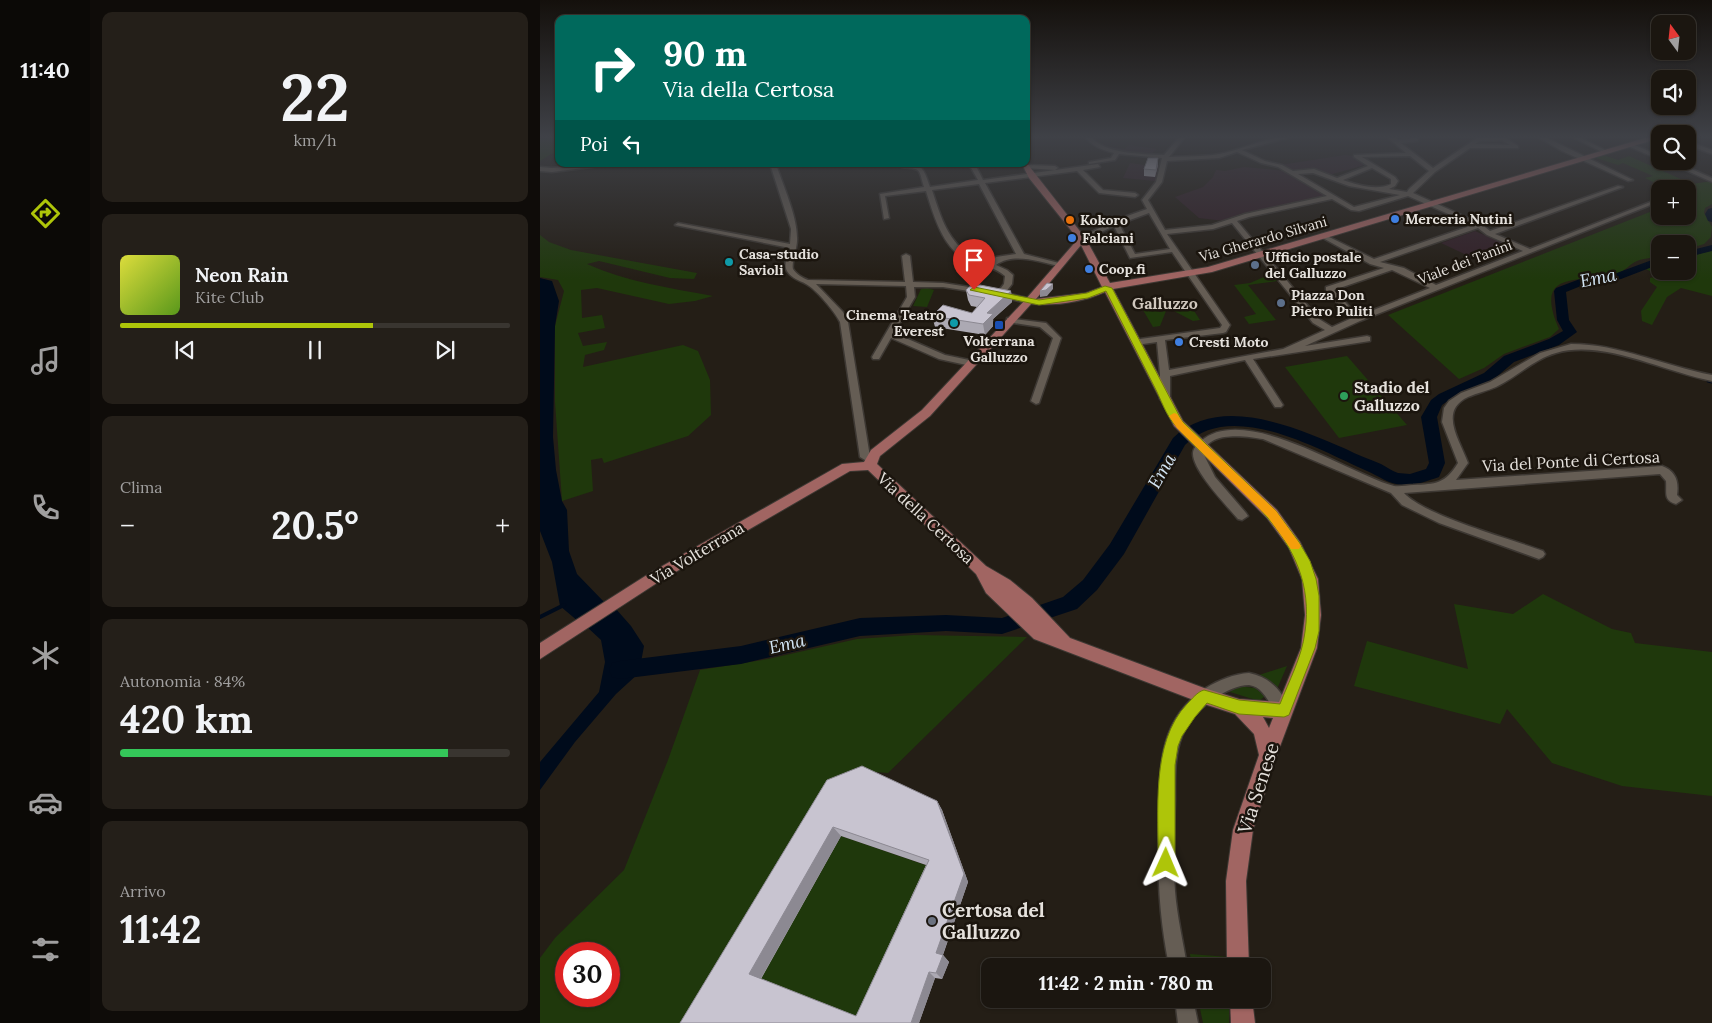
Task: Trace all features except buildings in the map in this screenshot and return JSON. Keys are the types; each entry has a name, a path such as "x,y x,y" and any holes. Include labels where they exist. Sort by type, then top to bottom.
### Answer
{"main road":[{"name":"Via Senese","path":"1038,184 1082,239 1165,399 1181,426 1272,514 1304,561 1310,579 1313,596 1312,631 1309,648 1267,757 1243,830 1238,859 1236,914 1238,958"},
{"name":"Via Gherardo Silvani","path":"1029,301 1044,302 1088,296 1122,283 1209,270 1497,184"},
{"path":"970,363 1029,301 1082,239"},
{"name":"Via Volterrana","path":"540,652 728,534 861,464 926,413 970,363"},
{"name":"Via della Certosa","path":"861,464 1046,630 1065,644 1204,696 1239,707 1284,711"},
{"name":"Via della Certosa","path":"1239,707 1257,722 1266,742 1267,757"},
{"path":"1242,1008 1243,1023"}],"street":[{"path":"779,184 794,229 794,247 789,264 790,270 799,279 809,282 954,286 1029,301"},
{"path":"926,184 950,242 964,256 1004,270 1010,275 1008,284 1000,295"},
{"path":"886,218 882,195 969,184"},
{"path":"983,184 1020,254 1028,259 1059,264"},
{"path":"1093,184 1101,192 1135,195"},
{"path":"1136,342 1222,330 1226,325 1162,232 1145,200 1157,184"},
{"path":"1314,184 1335,194 1351,208 1357,209 1411,192 1420,184"},
{"path":"1162,232 1213,228 1247,215 1335,194 1345,184"},
{"path":"1351,184 1411,192 1479,225 1489,234 1529,251"},
{"path":"1385,189 1394,184"},
{"path":"1489,234 1620,187"},
{"name":"Viale dei Tanini","path":"1286,351 1357,319 1651,203"},
{"path":"1082,239 1134,214 1151,210"},
{"path":"1234,221 1316,321 1333,331"},
{"path":"1115,222 1133,256 1175,250"},
{"path":"678,225 794,247"},
{"path":"1373,262 1479,225"},
{"path":"1323,236 1373,262 1393,267 1436,288"},
{"path":"989,266 1000,259 1020,254"},
{"path":"876,357 911,297 911,284 906,256"},
{"path":"1357,319 1329,289 1393,267"},
{"path":"809,282 840,314 844,322 861,464"},
{"path":"1010,320 1043,325 1057,338 1036,400"},
{"path":"890,334 942,357 970,363"},
{"path":"1161,339 1170,374 1165,399"},
{"path":"1170,374 1247,357 1367,339"},
{"name":"Via del Ponte di Certosa","path":"1395,490 1441,487 1455,476 1463,463 1445,416 1450,405 1456,399 1493,385 1534,359 1553,350 1582,346 1594,347 1664,367 1712,378"},
{"path":"1218,352 1225,361"},
{"path":"1247,357 1278,405"},
{"name":"Via del Ponte di Certosa","path":"1198,443 1222,434 1237,432 1255,434 1305,452 1395,490 1406,502 1443,520 1539,554"},
{"path":"1198,443 1201,463 1242,516"},
{"name":"Via del Ponte di Certosa","path":"1444,485 1662,470 1668,473 1672,480 1671,497 1676,500"},
{"path":"1177,958 1166,881 1168,765 1171,746 1176,732 1189,712 1204,696 1231,682 1245,678 1263,684 1277,699 1284,711"},
{"path":"1186,1008 1188,1023"}],"shaded area":[{"path":"1206,184 1307,184 1328,197 1240,214 1224,221 1199,218 1175,197 1203,187"},
{"path":"1475,231 1510,246 1475,259 1441,243"}],"green space":[{"path":"1696,184 1712,184 1712,204 1705,208 1704,213 1712,227 1711,237 1704,244 1696,246 1696,235 1651,235 1651,258 1637,261 1621,272 1564,282 1556,287 1552,296 1552,309 1559,329 1550,337 1504,354 1484,368 1459,379 1388,315 1651,212 1651,225 1696,225"},
{"path":"540,235 549,242 571,250 697,273 694,279 670,278 599,261 587,264 633,280 713,296 695,301 669,304 597,288 581,290 582,318 602,315 605,328 578,333 583,346 607,342 604,350 585,355 583,367 683,345 698,351 710,380 711,415 688,436 604,463 602,458 591,460 593,491 562,501 555,402 555,326 564,291 558,280 540,277"},
{"path":"1712,250 1712,296 1681,288 1667,297 1652,325 1642,321 1641,311 1657,287 1650,282 1650,278 1651,280 1696,280 1696,255"},
{"path":"1651,265 1651,272 1646,269"},
{"path":"1271,274 1277,281 1248,285 1276,320 1249,324 1244,317 1256,314 1234,285 1250,283"},
{"path":"921,289 934,290 927,307 913,306"},
{"path":"1189,303 1200,320 1193,321 1172,310 1179,309 1177,305"},
{"path":"1156,308 1159,312 1166,311 1160,326 1153,327 1143,310"},
{"name":"Stadio del Galluzzo","path":"1347,356 1407,425 1339,438 1285,367"},
{"path":"1543,594 1612,629 1631,633 1635,643 1712,652 1712,796 1622,786 1552,763 1507,709 1500,724 1354,686 1367,641 1468,669 1454,604 1513,614"},
{"path":"914,635 1027,637 888,773 864,771 688,1023 540,1023 540,958 555,938 624,870 668,760 700,670 768,659 857,639"},
{"path":"1287,666 1277,689 1259,675"},
{"path":"1238,686 1255,688 1265,696 1259,701 1230,692 1231,688"},
{"path":"841,836 934,868 864,1021 760,980"},
{"path":"1190,954 1229,957 1229,958 1191,958"},
{"path":"1200,1008 1229,1008 1229,1023 1203,1023"}],"water":[{"path":"540,278 552,281 559,301 555,326 553,437 556,470 562,501 567,510 569,551 577,574 606,604 579,622 560,606 552,562 540,531"},
{"path":"616,609 631,626 644,646 639,673 616,694 575,742 540,790 540,762 599,692 605,662 601,640 587,627"}],"waterway":[{"name":"Ema","path":"1712,211 1710,214 1712,219"},
{"name":"Ema","path":"1696,252 1712,248"},
{"name":"Ema","path":"620,670 741,655 860,627 946,623 1002,626 1070,603 1090,585 1117,549 1179,442 1194,431 1212,424 1233,421 1254,422 1275,427 1316,442 1383,473 1403,480 1410,480 1433,473 1437,463 1429,417 1436,403 1444,397 1489,376 1509,359 1554,342 1570,332 1563,320 1560,291 1573,284 1617,277 1651,263"},
{"path":"1708,381 1712,382"},
{"path":"540,617 564,605"}],"slow traffic":[{"path":"1174,416 1181,426 1272,514 1295,546"}],"place":[{"name":"Merceria Nutini","path":"1395,219"},
{"name":"Kokoro","path":"1070,220"},
{"name":"Falciani","path":"1072,238"},
{"name":"Casa-studio Savioli","path":"729,262"},
{"name":"Ufficio postale del Galluzzo","path":"1255,265"},
{"name":"Coop.fi","path":"1089,269"},
{"name":"Piazza Don Pietro Puliti","path":"1281,303"},
{"name":"Cinema Teatro Everest","path":"954,323"},
{"name":"Volterrana Galluzzo","path":"999,325"},
{"name":"Cresti Moto","path":"1179,342"},
{"name":"Stadio del Galluzzo","path":"1344,396"},
{"name":"Certosa del Galluzzo","path":"932,921"}],"district":[{"name":"Galluzzo","path":"1165,303"}],"route":[{"path":"974,290 1034,302 1044,302 1088,296 1108,288 1178,423 1272,514 1304,561 1313,596 1312,631 1309,648 1284,711 1239,707 1204,696 1189,712 1176,732 1171,746 1168,765 1166,863"}]}
